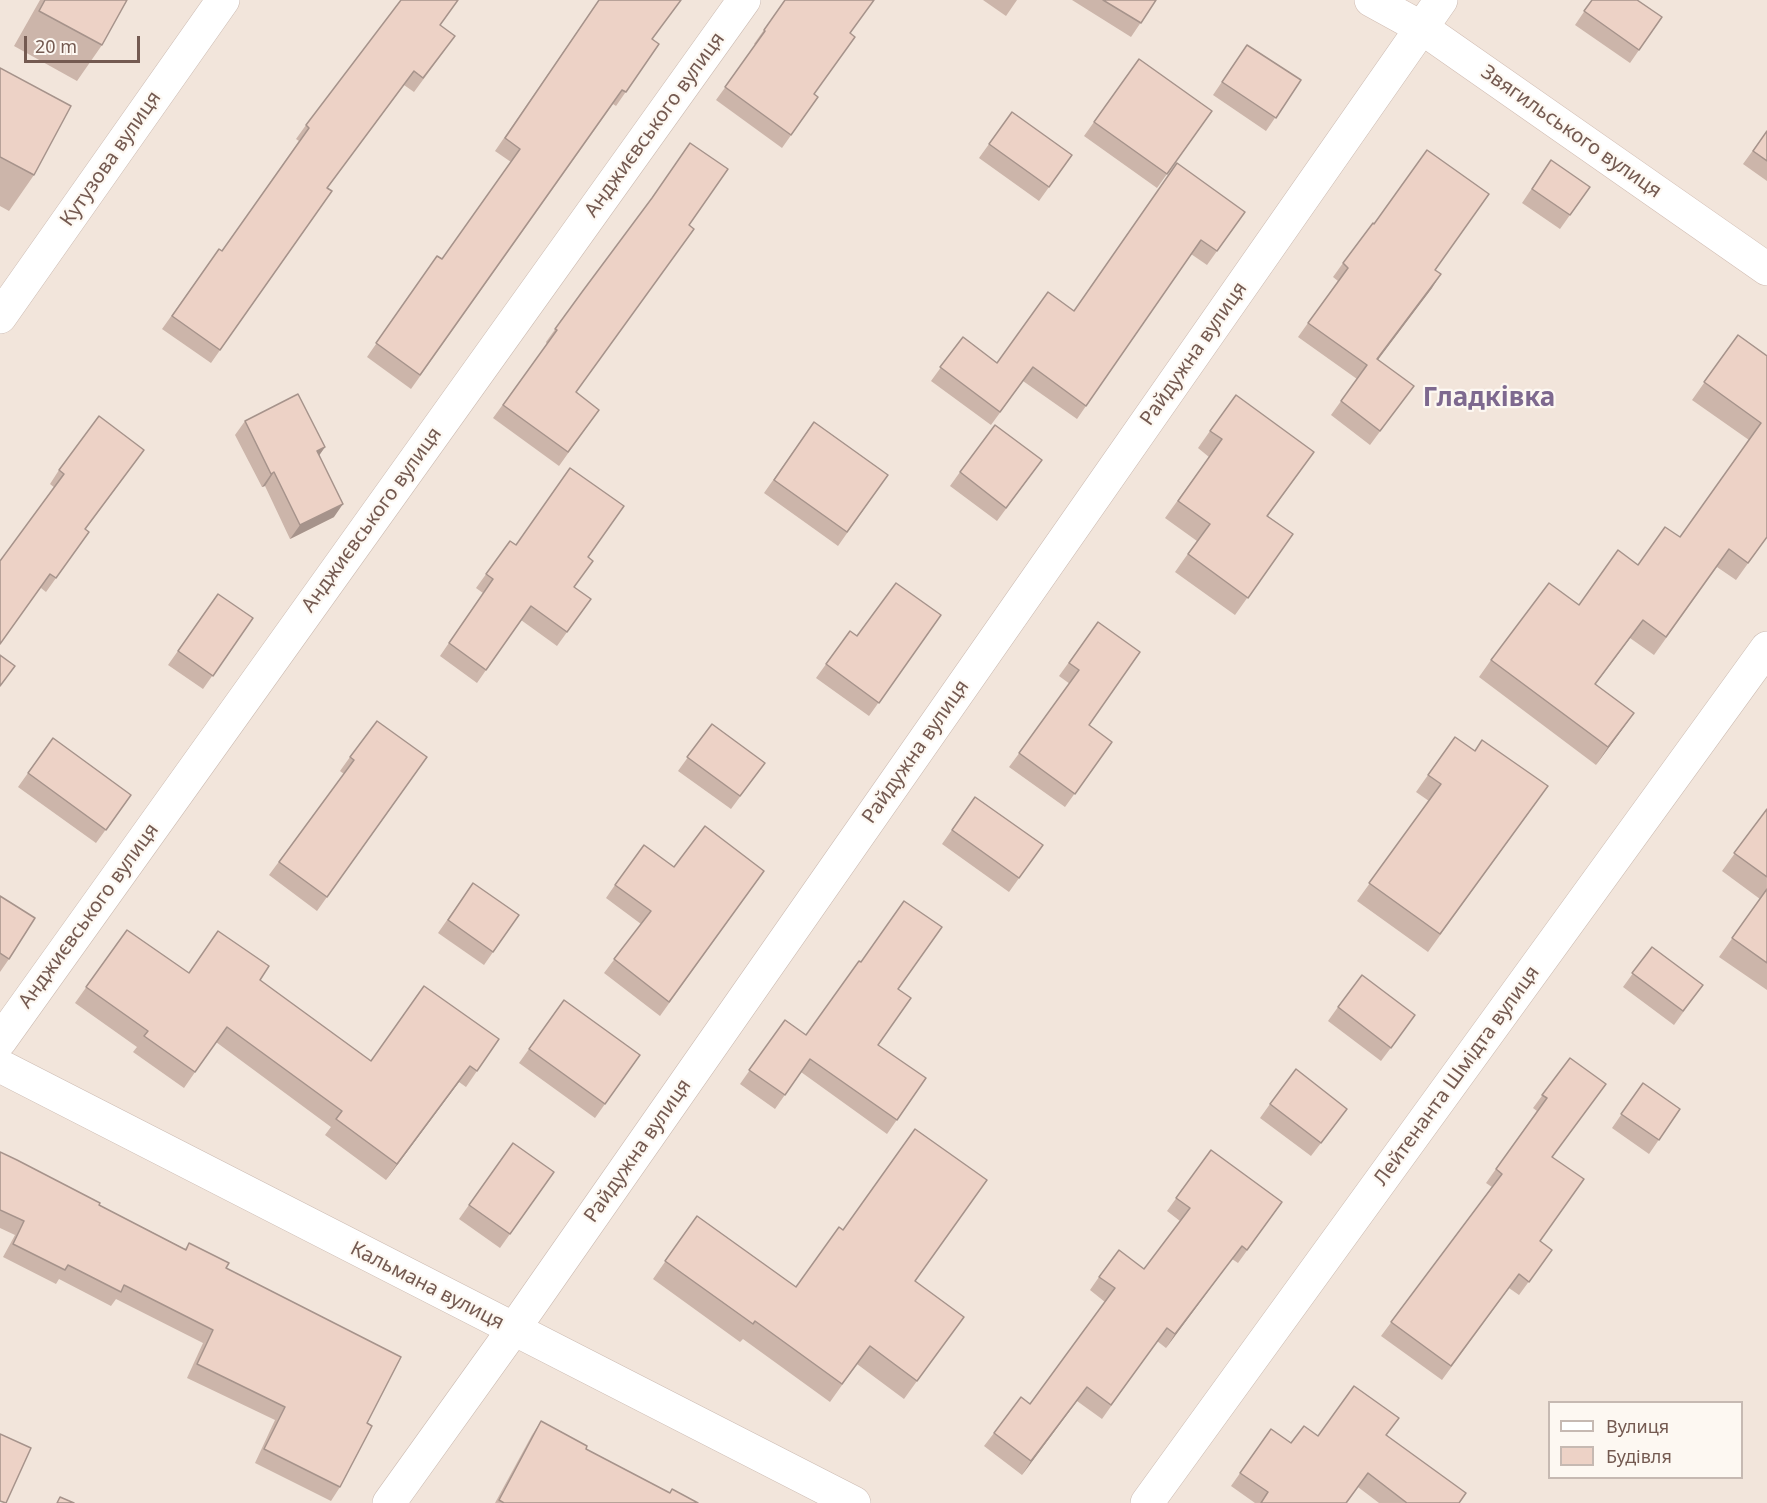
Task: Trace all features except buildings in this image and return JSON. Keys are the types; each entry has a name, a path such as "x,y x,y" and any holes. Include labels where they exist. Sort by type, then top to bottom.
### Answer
{"street":[{"name":"Кутузова вулиця","path":"0,317 223,0"},
{"name":"Анджиєвського вулиця","path":"0,1041 744,0"},
{"name":"Звягильського вулиця","path":"1371,0 1422,28 1767,269"},
{"name":"Райдужна вулиця","path":"389,1503 513,1330 1441,0"},
{"name":"Лейтенанта Шмідта вулиця","path":"1147,1503 1767,648"},
{"name":"Кальмана вулиця","path":"0,1066 855,1503"}],"shaded area":[{"name":"Гладківка","path":"0,0 1767,0 1767,1503 0,1503"}],"district":[{"name":"Гладківка","path":"1489,399"}]}
